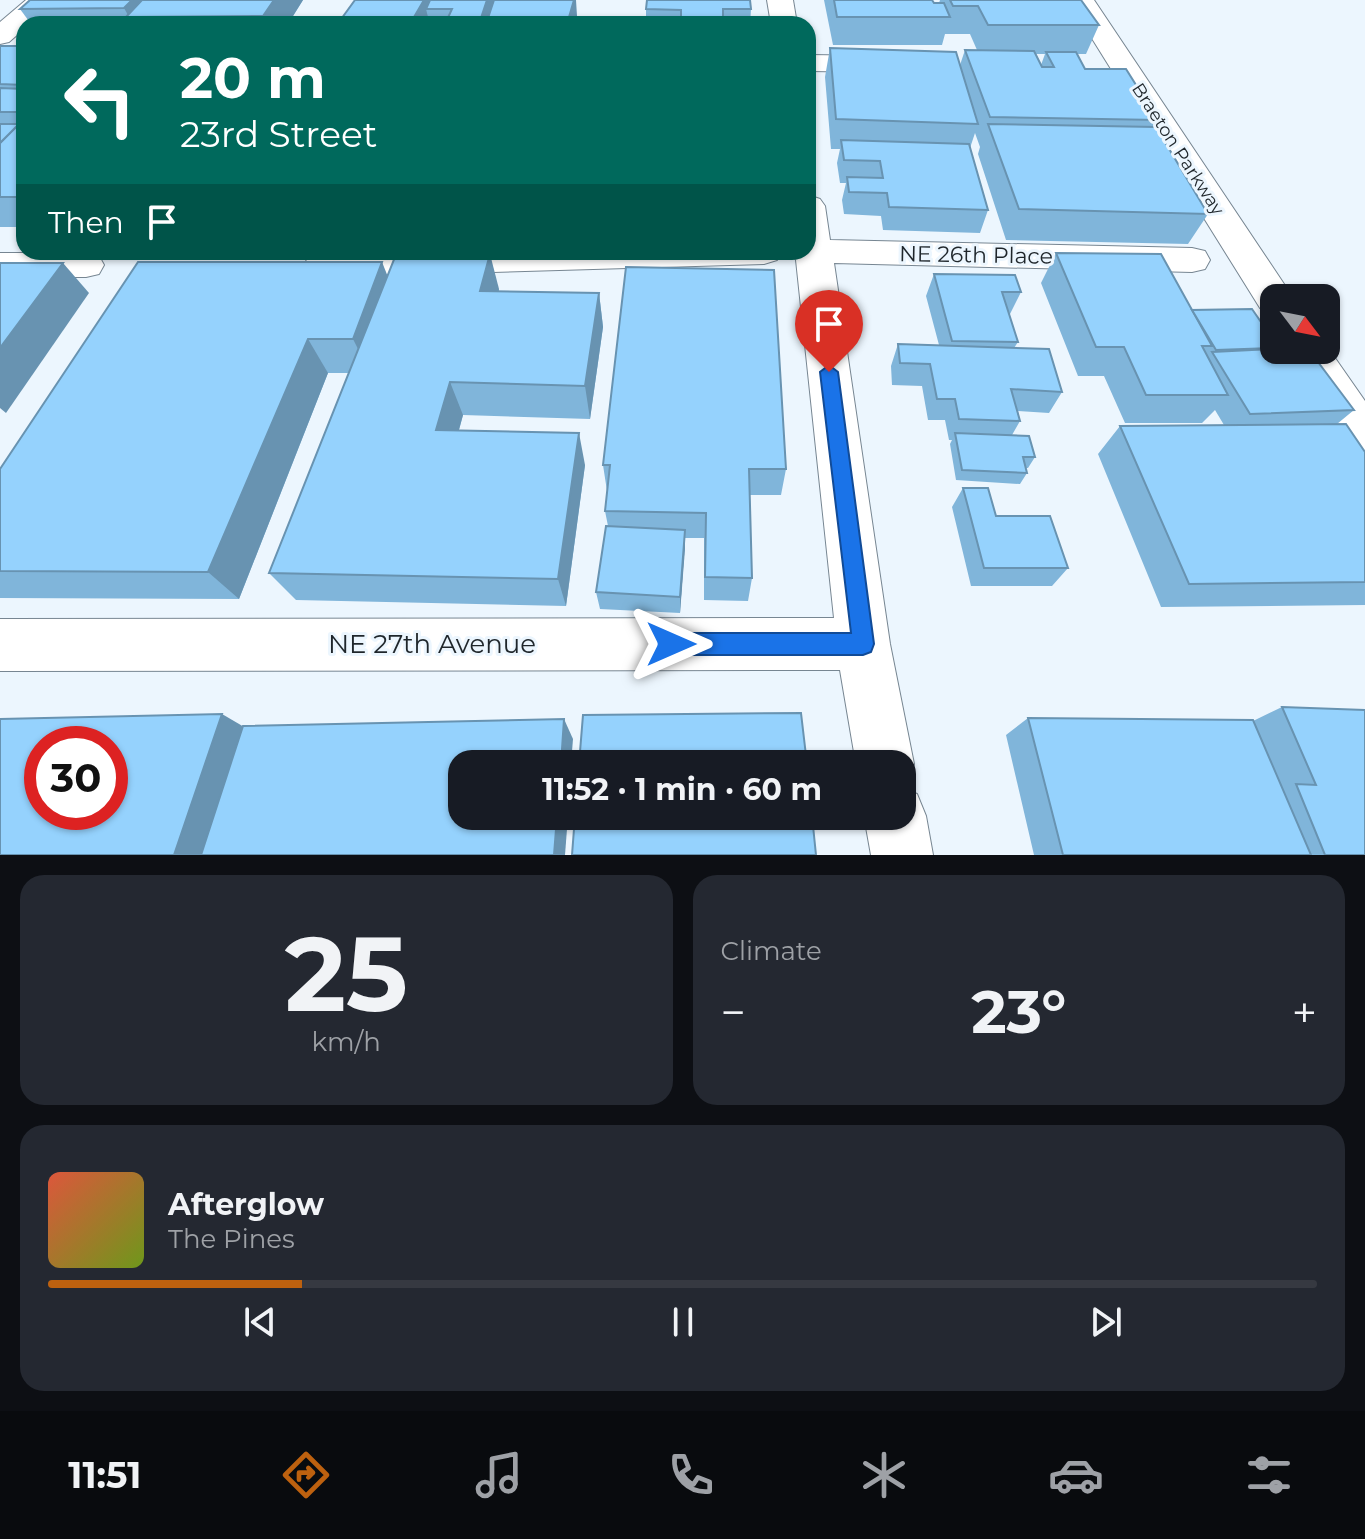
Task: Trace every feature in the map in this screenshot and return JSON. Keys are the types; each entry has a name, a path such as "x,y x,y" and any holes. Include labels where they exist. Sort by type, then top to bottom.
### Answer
{"street":[{"name":"Braeton Parkway","path":"1081,0 1264,284"},
{"path":"4,50 16,34"},
{"path":"816,63 914,64"},
{"name":"NE 26th Place","path":"816,251 1192,260"},
{"path":"287,266 491,260"},
{"path":"812,260 863,644 882,750"},
{"path":"0,265 86,265"},
{"path":"1317,364 1365,437"},
{"name":"NE 27th Avenue","path":"0,645 863,644"},
{"path":"898,830 902,855"}],"building":[{"path":"30,0 132,0 124,8 20,9"},
{"path":"142,0 274,0 263,16 127,16"},
{"path":"355,0 424,0 415,16 343,16"},
{"path":"430,0 487,0 482,16 449,16 452,9 426,9"},
{"path":"494,0 574,0 569,16 489,16"},
{"path":"647,0 750,0 751,9 723,9 723,16 681,16 681,10 646,9"},
{"path":"834,0 932,0 934,3 944,3 950,17 837,17"},
{"path":"950,0 1081,0 1099,25 988,25 978,6 953,6"},
{"path":"0,46 16,46 16,85 0,84"},
{"path":"830,48 956,52 978,124 836,119"},
{"path":"965,50 1034,51 1042,67 1054,67 1046,52 1076,52 1085,69 1126,69 1158,120 990,117"},
{"path":"0,88 16,89 16,112 0,112"},
{"path":"0,124 16,124 16,127 0,143"},
{"path":"988,124 1156,127 1208,214 1019,209"},
{"path":"16,127 16,197 0,197 0,143"},
{"path":"841,140 969,144 988,210 889,207 887,193 849,192 847,177 883,178 880,161 844,160"},
{"path":"1056,253 1161,254 1212,346 1202,346 1228,395 1146,395 1124,347 1096,347"},
{"path":"394,260 488,260 480,291 599,293 585,386 450,382 436,430 579,433 558,579 269,573"},
{"path":"138,262 382,262 353,339 308,339 208,572 0,571 0,469"},
{"path":"0,263 63,263 0,348"},
{"path":"626,267 774,270 786,469 749,469 752,578 705,577 706,513 605,511 610,465 603,465"},
{"path":"934,274 1015,275 1021,292 1002,292 1018,342 952,341"},
{"path":"1252,309 1260,321 1260,348 1216,350 1192,310"},
{"path":"898,344 1049,349 1062,392 1011,389 1020,421 959,419 955,399 937,399 930,364 900,363"},
{"path":"1260,350 1260,364 1320,364 1354,410 1250,414 1212,352"},
{"path":"1346,424 1365,452 1365,582 1189,584 1120,426"},
{"path":"955,433 1029,436 1035,457 1023,457 1027,473 962,470"},
{"path":"963,488 988,488 996,516 1050,516 1068,568 984,568"},
{"path":"606,526 685,530 680,597 596,592"},
{"path":"1282,707 1365,710 1365,855 1325,855 1296,784 1316,785"},
{"path":"801,713 805,750 580,750 583,715"},
{"path":"222,714 174,855 0,855 0,719"},
{"path":"1028,718 1253,720 1311,855 1063,855"},
{"path":"564,719 562,750 448,750 448,830 556,830 554,855 201,855 243,726"},
{"path":"574,830 813,830 816,855 572,855"}],"route":[{"path":"671,644 863,644 829,372"}]}
